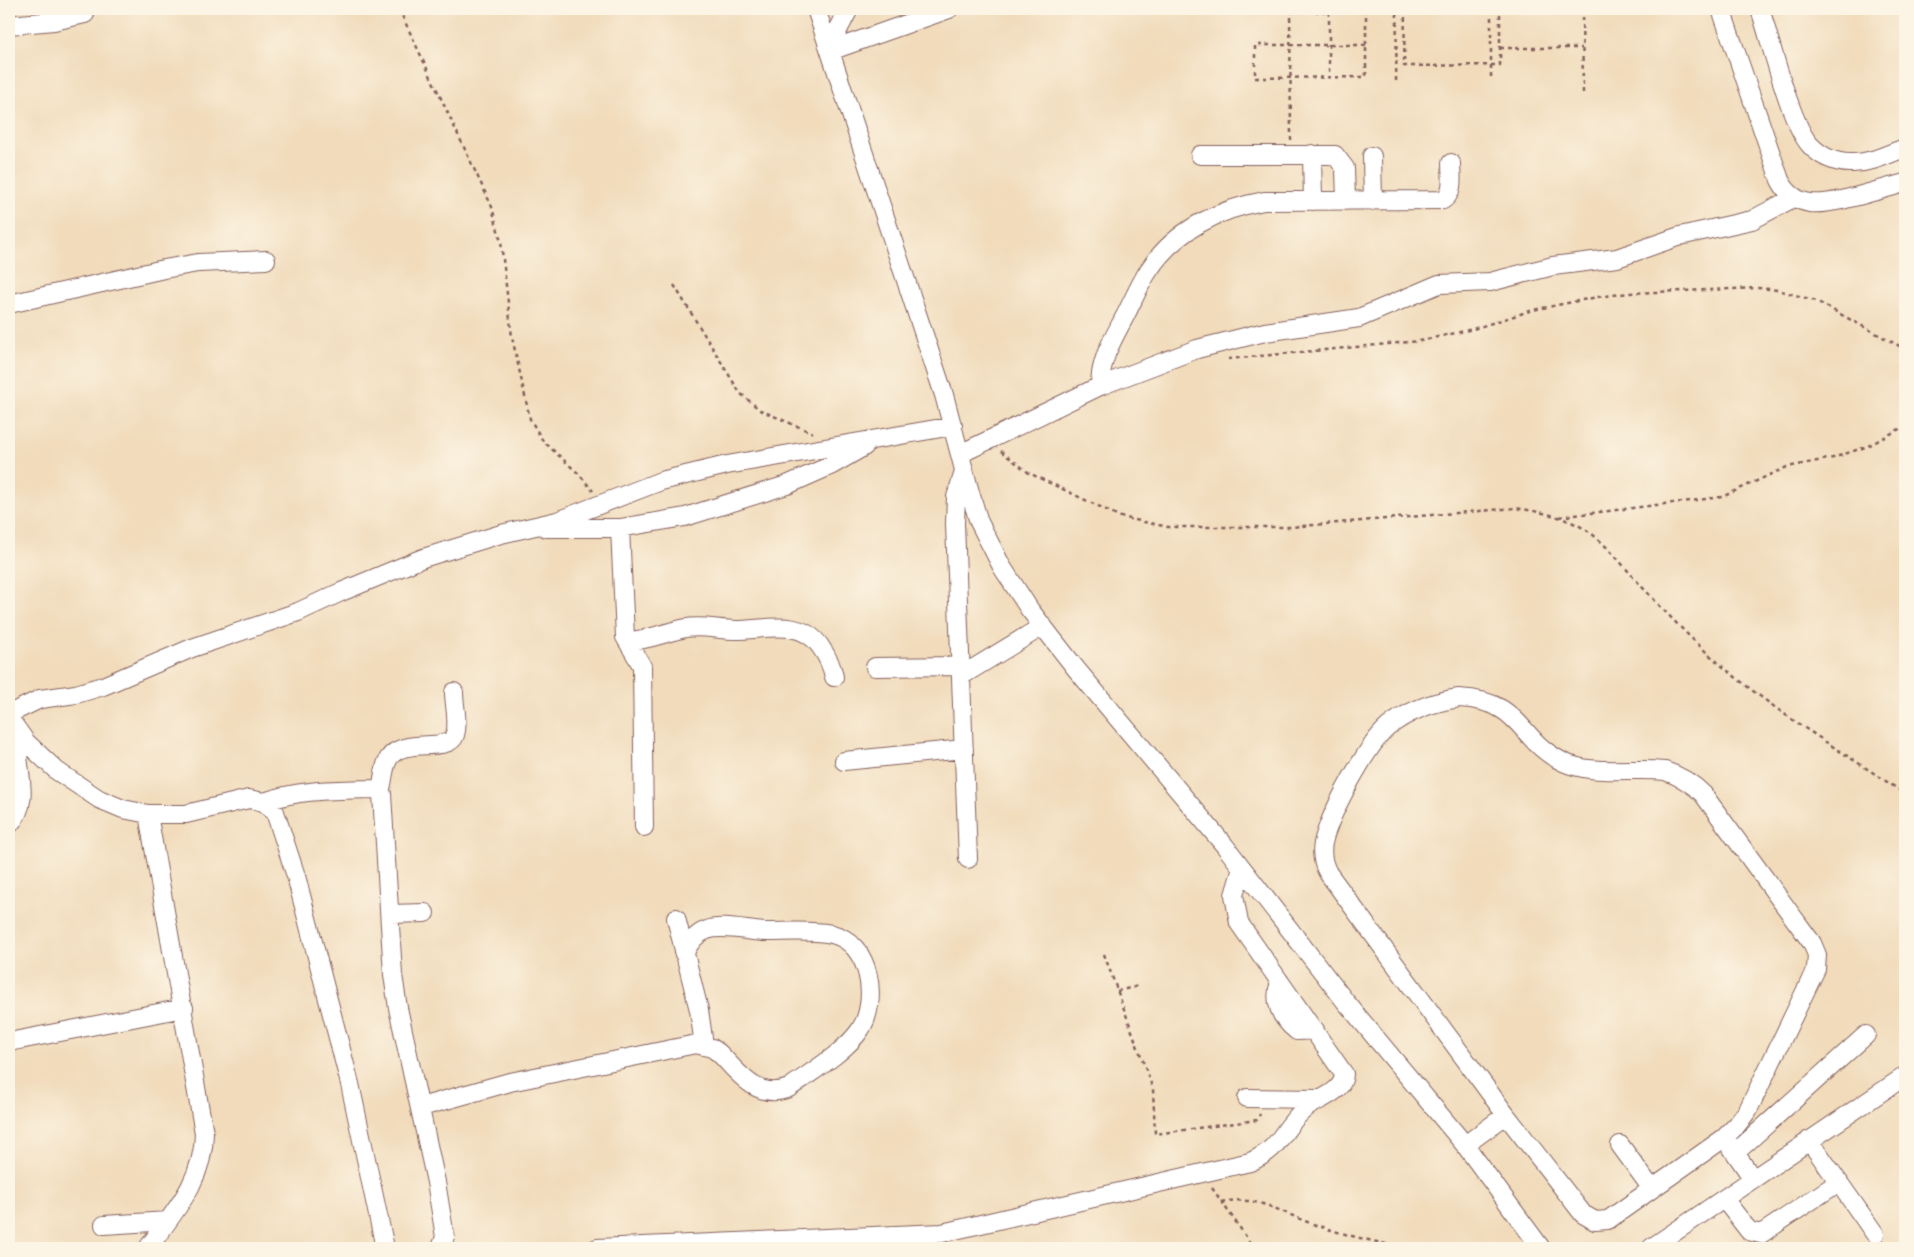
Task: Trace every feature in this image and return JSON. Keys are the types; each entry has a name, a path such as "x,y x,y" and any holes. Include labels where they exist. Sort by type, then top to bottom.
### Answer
{"street":[{"path":"816,9 953,426 970,496 990,545 1015,589 1043,626 1242,868 1345,1000 1465,1146 1541,1248"},
{"path":"828,47 849,9"},
{"path":"828,47 949,9"},
{"path":"1722,9 1780,180 1795,197 1810,203 1826,202 1905,183"},
{"path":"1760,9 1798,125 1809,144 1828,158 1850,163 1872,160 1905,148"},
{"path":"9,25 54,21 84,14"},
{"path":"1312,154 1313,201"},
{"path":"1200,155 1335,155 1343,162 1346,201"},
{"path":"1372,156 1373,201"},
{"path":"1100,386 1104,358 1149,270 1180,236 1205,220 1241,205 1264,202 1443,200 1447,197 1451,188 1451,163"},
{"path":"960,454 1100,386 1197,349 1231,340 1359,318 1439,284 1490,282 1553,266 1624,256 1680,236 1752,220 1795,197"},
{"path":"9,304 164,268 215,262 266,260"},
{"path":"9,714 46,697 76,694 103,686 192,648 298,612 423,558 501,534 533,528 634,490 694,472 953,426"},
{"path":"533,528 577,530 620,528 685,517 731,501 771,491 832,465 874,440"},
{"path":"965,471 956,497 955,510 968,859"},
{"path":"620,528 626,641 642,666 644,827"},
{"path":"875,667 961,671 1043,626"},
{"path":"626,641 648,640 696,627 731,630 795,628 809,633 815,638 830,661 834,677"},
{"path":"441,1248 444,1237 393,975 380,791 387,762 395,751 407,746 446,744 453,739 455,731 454,692"},
{"path":"1473,699 1500,707 1512,715 1546,751 1571,765 1590,768 1654,770 1676,774 1686,780 1703,794 1812,943 1818,955 1816,969 1748,1110 1737,1125 1724,1138 1608,1220 1589,1218 1506,1115 1334,881 1323,859 1325,837 1370,747 1399,719 1424,707 1445,700 1473,699"},
{"path":"9,718 26,742 57,771 99,799 123,809 148,814 186,814 249,799 264,802 270,806 278,819 296,876 350,1084 385,1248"},
{"path":"9,825 21,807 23,796 18,758 26,742"},
{"path":"844,761 964,749"},
{"path":"264,802 305,792 376,788 380,791"},
{"path":"148,814 184,1008 204,1133 202,1161 193,1185 148,1248"},
{"path":"597,1248 930,1242 975,1227 1260,1157 1277,1144 1303,1110 1340,1087 1344,1074 1239,923 1234,904 1234,895 1242,868"},
{"path":"390,914 425,913"},
{"path":"676,918 699,1010 704,1045"},
{"path":"420,1107 555,1072 688,1045 704,1045 719,1052 750,1085 774,1093 789,1088 836,1052 858,1032 868,1014 870,1002 868,978 858,954 846,942 832,934 712,928 699,934 684,954"},
{"path":"9,1042 184,1008"},
{"path":"1735,1153 1866,1035"},
{"path":"1651,1248 1905,1076"},
{"path":"1247,1098 1320,1099"},
{"path":"1465,1146 1506,1115"},
{"path":"1724,1138 1753,1179"},
{"path":"1809,1140 1875,1234"},
{"path":"1620,1146 1652,1189"},
{"path":"1724,1198 1749,1231 1762,1234 1839,1182"},
{"path":"104,1225 168,1221"}],"path":[{"path":"399,9 492,207 501,242 511,330 530,419 543,441 580,474 601,503"},
{"path":"1396,81 1397,9"},
{"path":"1405,9 1404,66 1500,65 1500,9"},
{"path":"1491,9 1491,78"},
{"path":"1582,9 1583,93"},
{"path":"1291,154 1290,78 1290,45 1290,10 1329,12 1366,10 1366,45 1366,77 1329,78 1290,78 1256,78 1255,45 1290,45 1329,45 1366,45"},
{"path":"1329,12 1329,78"},
{"path":"1500,48 1582,48"},
{"path":"674,285 740,392 760,410 804,428 830,447"},
{"path":"1226,359 1420,341 1473,329 1533,310 1597,297 1630,293 1758,288 1778,290 1816,301 1905,349"},
{"path":"1558,517 1722,497 1787,466 1833,458 1868,446 1905,426"},
{"path":"992,440 1007,458 1029,473 1120,517 1154,526 1226,529 1290,527 1395,516 1515,508 1558,517 1585,529 1616,557 1687,634 1741,682 1770,705 1905,794"},
{"path":"1104,954 1152,1089 1155,1134 1257,1120 1266,1098"},
{"path":"1117,991 1139,986"},
{"path":"1201,1173 1254,1248"},
{"path":"1221,1202 1241,1199 1261,1202 1343,1234 1406,1248"}]}
